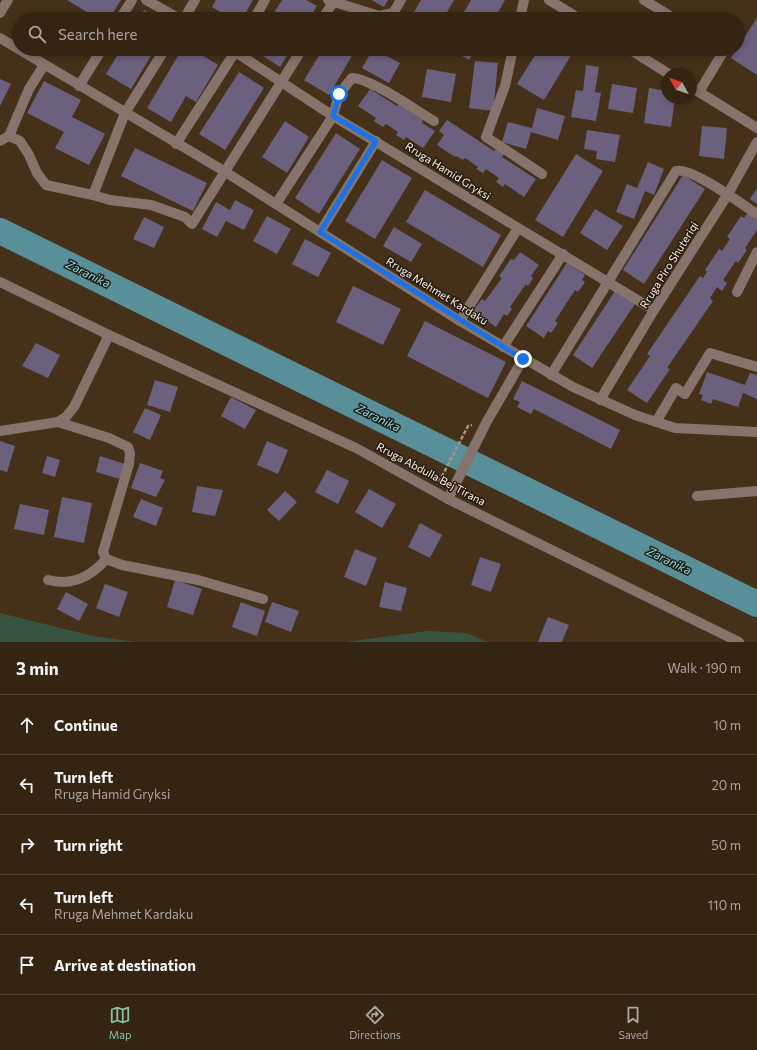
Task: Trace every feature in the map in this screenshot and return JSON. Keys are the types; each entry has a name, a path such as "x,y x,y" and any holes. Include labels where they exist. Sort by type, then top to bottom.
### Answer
{"street":[{"path":"0,13 8,0"},
{"path":"124,12 132,0"},
{"path":"146,0 167,12"},
{"path":"188,12 195,0"},
{"path":"258,12 265,0"},
{"path":"394,12 401,0"},
{"path":"521,12 524,0"},
{"path":"550,0 569,12"},
{"path":"644,0 664,12"},
{"path":"326,12 332,1 366,12"},
{"name":"Rruga Mehmet Kardaku","path":"0,38 12,45"},
{"name":"Rruga Mehmet Kardaku","path":"29,56 125,114 224,171 460,321 551,376 600,400 675,428 757,432"},
{"path":"79,86 98,56"},
{"path":"93,194 125,114 161,56"},
{"path":"176,144 230,56"},
{"name":"Rruga Hamid Gryksi","path":"243,56 333,116 654,310"},
{"path":"44,65 29,89 4,138 20,141 29,155 37,173 46,185 93,194 110,200 151,205 185,217 192,224 297,56"},
{"path":"511,56 505,86 486,137 542,174"},
{"path":"640,56 661,69"},
{"path":"697,87 720,56"},
{"path":"276,204 333,116 339,94 352,78 358,78 434,121"},
{"path":"697,91 757,128"},
{"path":"320,232 376,141"},
{"name":"Rruga Piro Shuteriqi","path":"600,400 654,310 728,194 756,144"},
{"path":"551,376 676,172 681,170 689,172 728,194 757,214"},
{"path":"460,321 518,228"},
{"path":"737,292 757,252"},
{"path":"503,347 563,254"},
{"name":"Rruga Abdulla Bej Tirana","path":"0,282 109,335 356,448 448,499 739,642"},
{"path":"0,431 58,422 66,417 74,407 109,335"},
{"path":"656,422 676,388 685,394 710,353 757,367"},
{"path":"448,499 486,423 523,359"},
{"path":"58,422 109,438 128,447 130,453 129,464 103,552 106,560"},
{"path":"697,496 757,491"},
{"path":"48,580 62,584 74,581 97,570 106,560"},
{"path":"106,560 122,565 198,580 264,599"}],"path":[{"path":"444,473 468,426"}],"green space":[{"path":"0,613 93,636 136,642 0,642"},
{"path":"428,631 467,633 488,642 345,642"}],"building":[{"path":"67,0 121,0 113,12 87,12"},
{"path":"216,0 253,0 246,12 220,12 212,7"},
{"path":"282,0 306,0 317,6 313,12 274,12"},
{"path":"372,0 388,0 384,7"},
{"path":"421,0 454,0 447,12 414,12"},
{"path":"471,0 505,0 498,12 464,12"},
{"path":"757,18 757,75 731,58 732,56 745,56 745,36"},
{"path":"117,56 151,56 131,89 106,74"},
{"path":"178,56 203,56 218,65 196,102 186,96 171,122 147,108"},
{"path":"263,56 287,56 280,67"},
{"path":"319,56 352,56 329,95 304,80"},
{"path":"369,56 386,56 400,63 389,83 362,68"},
{"path":"462,56 472,56 469,60"},
{"path":"535,56 571,56 544,100 517,84"},
{"path":"475,61 498,63 493,111 469,108"},
{"path":"586,65 599,67 595,92 601,93 596,121 571,117 576,90 583,91"},
{"path":"427,69 456,74 451,102 422,97"},
{"path":"239,72 264,88 225,150 199,134"},
{"path":"0,79 11,84 0,106"},
{"path":"44,81 81,100 72,117 105,134 89,165 55,148 64,132 27,113"},
{"path":"612,84 637,88 633,113 608,109"},
{"path":"649,88 661,90 661,104 674,104 671,127 644,123"},
{"path":"370,89 423,120 422,123 435,131 423,148 406,137 404,140 396,135 398,132 386,124 383,127 374,121 376,118 358,106"},
{"path":"537,108 565,116 558,140 531,132 526,149 502,142 508,122 532,128"},
{"path":"447,120 494,151 496,149 504,154 502,157 536,179 524,197 505,184 503,187 496,182 499,178 486,169 483,173 476,169 478,167 465,158 463,160 456,156 455,157 437,145 444,135 439,131"},
{"path":"285,121 309,137 287,173 262,157"},
{"path":"702,126 727,128 724,159 699,156"},
{"path":"587,130 620,135 615,162 596,159 597,151 584,149"},
{"path":"336,133 360,149 319,214 295,198"},
{"path":"135,148 207,183 193,211 121,176"},
{"path":"576,154 603,171 563,237 535,220"},
{"path":"382,160 412,178 375,239 345,221"},
{"path":"648,162 664,169 654,195 645,191 634,219 616,212 627,184 637,188"},
{"path":"683,175 705,189 644,284 623,270"},
{"path":"757,188 757,204 750,199"},
{"path":"425,190 501,235 483,267 406,222"},
{"path":"235,200 254,210 244,230 226,221 217,237 202,229 216,202 230,210"},
{"path":"595,209 623,226 607,250 580,233"},
{"path":"749,211 757,217 757,230 745,248 747,250 738,263 736,261 723,280 727,283 722,291 717,287 710,298 713,301 667,368 670,369 647,403 627,390 650,356 647,354 700,276 703,278 707,272 705,270 719,249 722,251 730,239 727,237 741,216 744,218"},
{"path":"267,216 291,229 277,254 253,241"},
{"path":"144,217 164,227 154,248 133,239"},
{"path":"394,227 422,244 411,262 383,246"},
{"path":"305,239 331,253 318,277 292,264"},
{"path":"520,252 539,265 531,276 533,278 528,286 526,284 510,307 512,309 507,316 504,314 496,327 473,311 482,299 485,301 502,278 499,276 511,259 514,260"},
{"path":"567,263 585,275 582,280 585,282 578,292 575,290 555,321 558,323 551,333 548,331 544,338 526,326"},
{"path":"353,286 401,309 383,345 336,322"},
{"path":"615,291 635,304 592,368 573,355"},
{"path":"425,321 506,362 488,398 407,356"},
{"path":"36,343 60,355 48,378 22,366"},
{"path":"707,372 745,385 750,373 757,375 757,399 743,393 738,407 713,399 711,404 701,400 703,395 699,394"},
{"path":"155,380 178,387 170,412 147,405"},
{"path":"522,381 620,430 611,449 534,409 531,414 517,407 520,402 513,399"},
{"path":"231,397 256,410 245,429 221,416"},
{"path":"145,408 161,415 150,440 133,432"},
{"path":"0,441 15,446 7,472 0,470"},
{"path":"267,441 288,450 278,474 257,465"},
{"path":"47,456 60,460 55,477 42,473"},
{"path":"100,456 125,464 120,479 96,472"},
{"path":"140,463 163,471 160,478 165,480 156,497 131,488"},
{"path":"327,470 349,481 338,504 315,492"},
{"path":"197,486 223,490 215,516 192,512"},
{"path":"369,489 396,504 382,528 355,512"},
{"path":"285,491 297,502 279,521 267,510"},
{"path":"62,497 92,503 84,543 54,537"},
{"path":"141,499 163,508 156,526 133,517"},
{"path":"20,504 49,510 44,535 14,529"},
{"path":"420,523 442,535 430,558 408,547"},
{"path":"355,549 377,558 366,586 344,577"},
{"path":"480,557 501,564 491,592 471,585"},
{"path":"175,580 202,589 193,615 167,607"},
{"path":"385,582 407,588 401,611 379,607"},
{"path":"105,584 128,592 119,617 96,608"},
{"path":"66,592 88,604 79,621 57,609"},
{"path":"241,602 265,611 257,636 232,627"},
{"path":"272,602 299,611 291,632 265,622"},
{"path":"548,617 569,625 562,642 538,642"}],"waterway":[{"name":"Zaranika","path":"0,231 757,604"}],"route":[{"path":"339,94 333,116 376,141 320,232 523,359"}]}
